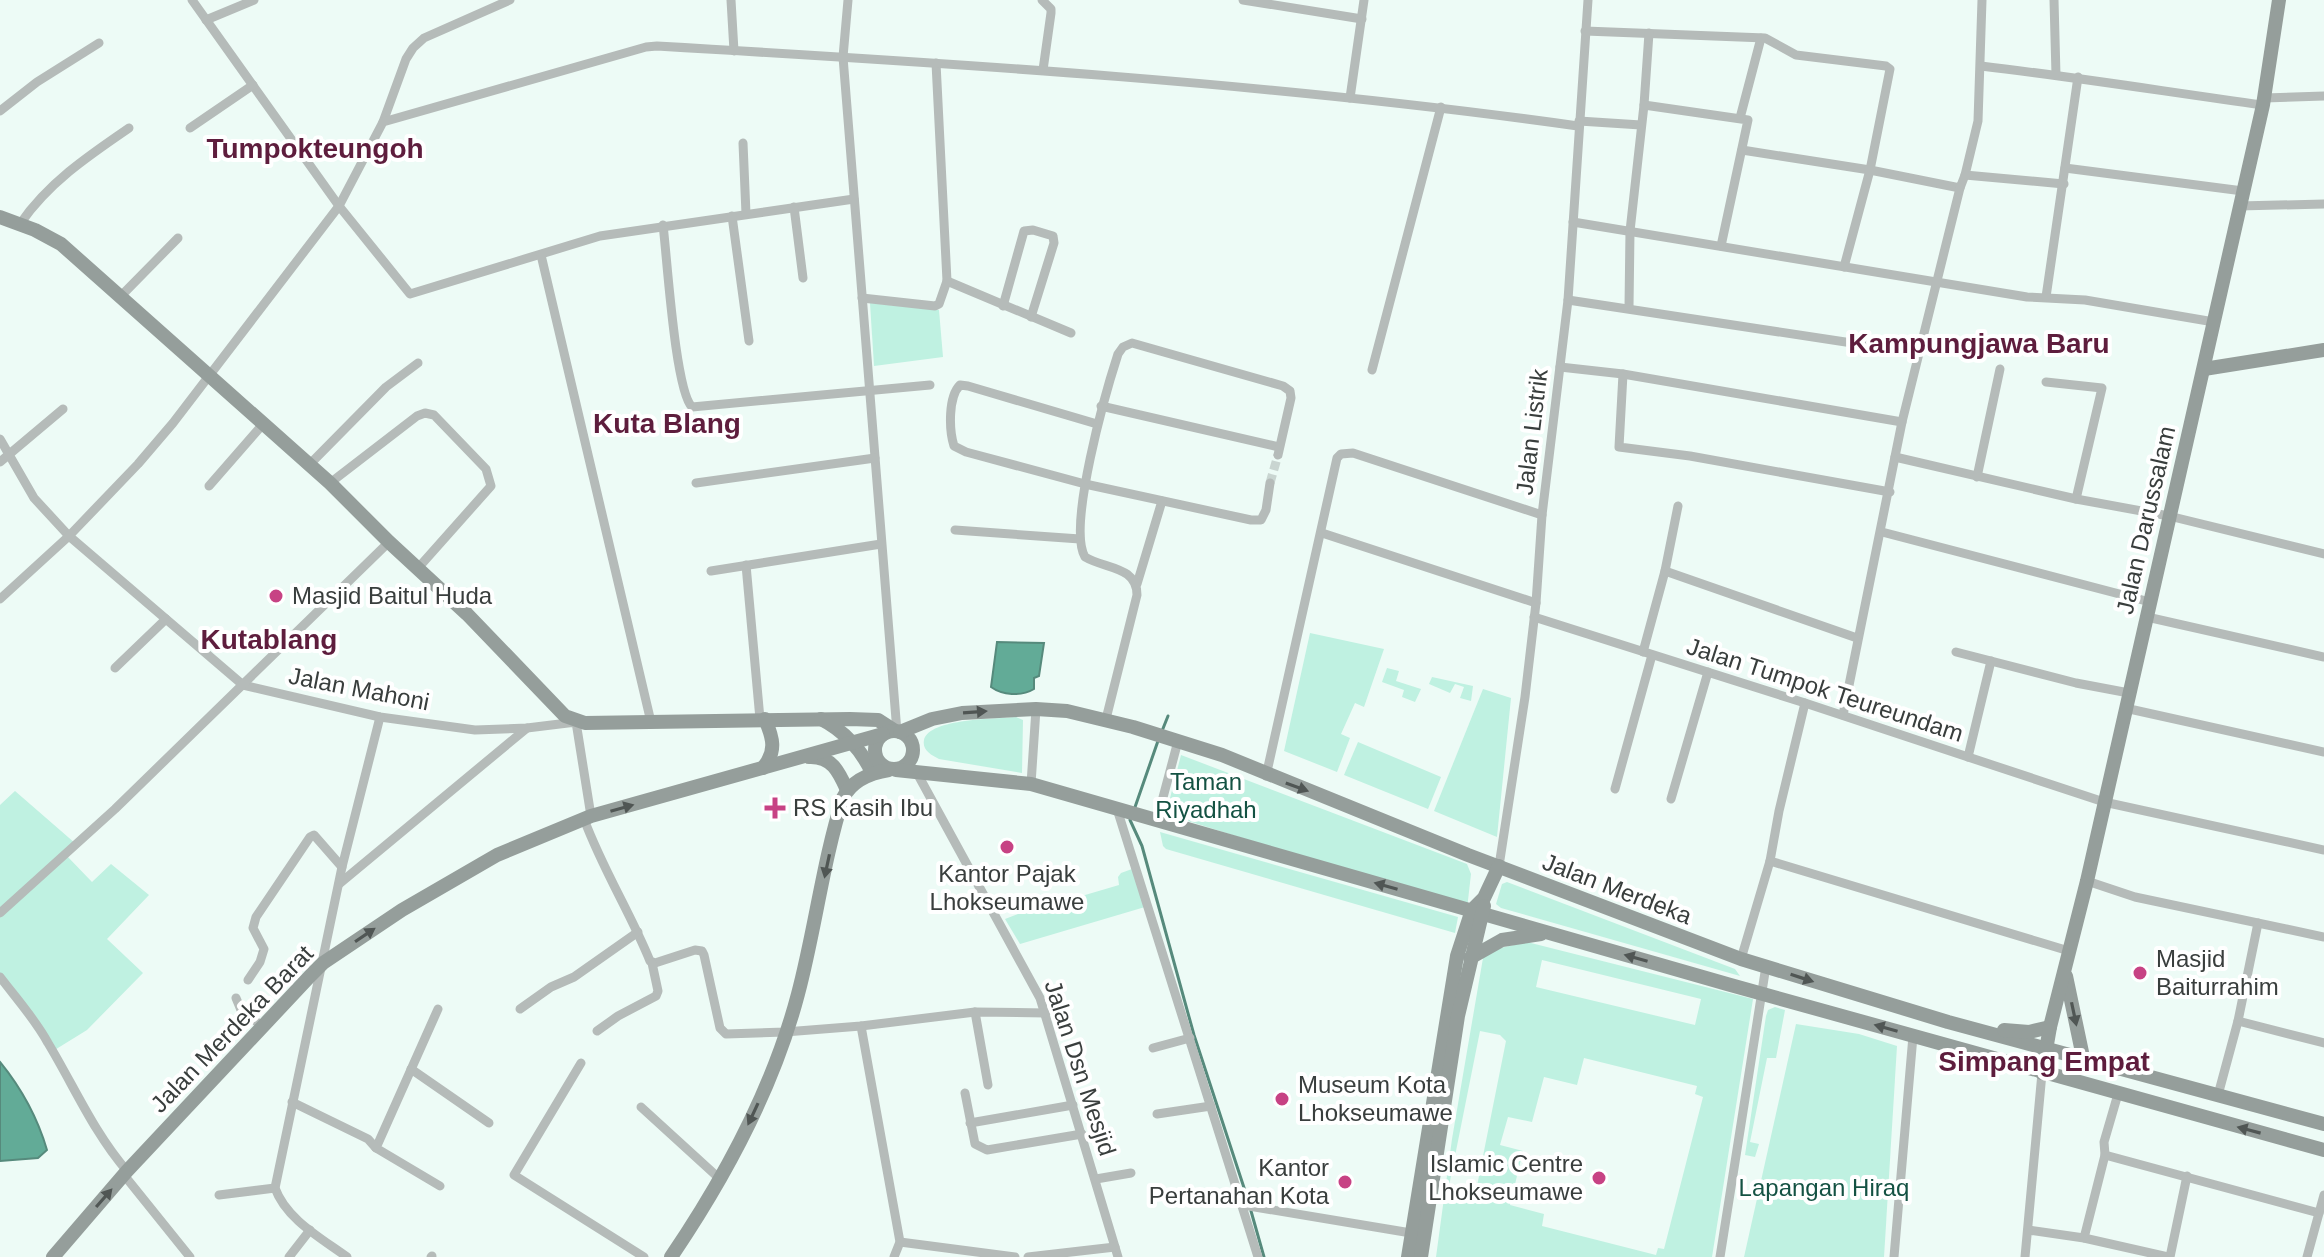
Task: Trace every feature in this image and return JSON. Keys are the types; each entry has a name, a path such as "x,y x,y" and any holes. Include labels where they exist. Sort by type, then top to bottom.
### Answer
{"main road":[{"name":"Jalan Darussalam","path":"2042,1073 2045,1047 2087,881 2263,102 2279,0"},
{"path":"0,217 61,244 209,378 264,423 419,567 565,716 576,722 878,720 910,739 913,750 906,766 872,773 847,790 840,809 805,969 770,1076 721,1180 671,1257"},
{"path":"2204,369 2324,350"},
{"name":"Jalan Merdeka","path":"894,732 962,713 1036,709 1067,711 1106,719 1222,755 1266,776 1741,959 1948,1022 2324,1124"},
{"path":"762,719 772,738 773,752 763,768"},
{"path":"820,719 831,724 861,752 872,773"},
{"path":"894,732 875,744 875,757 883,767 892,770 1031,784 2042,1073 2324,1150"},
{"name":"Jalan Merdeka Barat","path":"53,1257 126,1173 323,963 446,883 497,855 588,818 894,732"},
{"path":"797,758 816,757 833,764 847,790"},
{"path":"1408,1257 1461,940 1499,866"},
{"path":"1421,1257 1458,1016 1478,912"},
{"path":"1470,958 1502,940 1554,934"},
{"path":"2065,972 2083,1057"},
{"path":"1948,1022 2029,1032 2050,1027"}],"street":[{"path":"192,0 339,206 410,294 600,236 854,199"},
{"path":"206,20 254,0"},
{"path":"0,599 69,536 138,464 209,378 339,206 383,122 413,48 424,38 510,0"},
{"path":"731,0 734,51"},
{"path":"848,0 843,57 894,732"},
{"path":"1042,0 1051,9 1043,70"},
{"path":"1243,0 1362,19"},
{"path":"1350,98 1364,0"},
{"name":"Jalan Listrik","path":"1499,866 1525,697 1542,515 1568,300 1588,0"},
{"path":"1843,715 1902,422 1978,121 1982,0"},
{"path":"2054,0 2056,75"},
{"path":"1585,31 1761,38 1772,40 1796,55 1890,69 1870,170 1844,267"},
{"path":"1629,307 1630,231 1649,33"},
{"path":"1740,118 1761,38"},
{"path":"0,111 37,82 99,43"},
{"path":"383,122 646,47 1043,70 1441,107 1579,124 1641,125"},
{"path":"862,298 935,306 939,304 947,281 936,63"},
{"path":"1981,66 2263,102 2324,96"},
{"path":"2046,297 2078,77"},
{"path":"190,128 253,85"},
{"path":"1644,105 1748,120 1721,246"},
{"path":"1372,370 1441,107"},
{"path":"20,224 33,205 54,184 129,128"},
{"path":"743,143 746,214"},
{"path":"1742,150 1960,188"},
{"path":"2065,168 2241,198 2324,204"},
{"path":"1965,175 2064,184"},
{"path":"794,207 803,278"},
{"path":"732,216 749,341"},
{"path":"1573,222 2027,297 2085,300 2214,322"},
{"path":"663,225 680,367 687,402 692,407 930,385"},
{"path":"1003,306 1024,231 1033,230 1053,236 1054,243 1031,317"},
{"path":"119,298 178,238"},
{"path":"541,255 651,722"},
{"path":"947,281 1071,333"},
{"path":"1568,300 1918,353"},
{"path":"1101,406 1278,451 1290,391 1283,386 1132,343 1123,347 1101,406 1085,484 1080,539 1085,557 1129,574 1137,584"},
{"path":"310,464 386,387 418,363"},
{"path":"1560,367 1623,374 1902,422"},
{"path":"1977,477 2000,369"},
{"path":"1623,374 1619,447 1690,456 1890,492"},
{"path":"2046,382 2102,388 2076,499"},
{"path":"1097,424 960,385 955,391 951,437 954,446 966,452 1085,484 1251,520 1261,520 1266,510 1270,483"},
{"path":"4,458 63,409"},
{"path":"330,483 417,416 425,413 434,415 486,469 491,486 419,567"},
{"path":"209,486 264,423"},
{"name":"Jalan Mahoni","path":"0,439 4,458 34,498 69,536 243,685 380,717 475,730 576,722"},
{"path":"1266,776 1337,458 1345,453 1542,515"},
{"path":"1895,457 2076,499 2169,516 2324,554"},
{"path":"696,483 875,458"},
{"path":"1106,719 1137,595 1137,584 1162,501"},
{"path":"1615,789 1648,654 1678,506"},
{"path":"955,530 1080,539"},
{"path":"1882,532 2150,602"},
{"path":"1322,533 1536,603"},
{"path":"0,913 115,809 389,542"},
{"path":"711,571 881,544"},
{"path":"746,565 762,719"},
{"path":"1665,571 1857,638"},
{"name":"Jalan Tumpok Teureundam","path":"1534,617 2104,802 2324,850"},
{"path":"2147,617 2324,657"},
{"path":"115,668 166,619"},
{"path":"1956,652 2324,752"},
{"path":"1968,757 1991,661"},
{"path":"1671,799 1708,672"},
{"path":"1741,959 1770,861 1805,703"},
{"path":"1031,784 1036,709"},
{"path":"347,1257 310,1230 281,1203 275,1188 342,867 380,717"},
{"path":"576,722 588,818 600,862 652,963 658,991 656,996 597,1031"},
{"path":"339,884 527,728"},
{"path":"1153,819 1175,740"},
{"name":"Jalan Dsn Mesjid","path":"917,773 1040,998 1117,1252"},
{"path":"1119,809 1245,1206 1258,1257"},
{"path":"248,980 260,962 264,949 253,928 256,917 310,837 314,835 342,867"},
{"path":"1770,861 2069,951"},
{"path":"2087,881 2135,897 2324,937"},
{"path":"2218,1095 2238,1021 2258,923"},
{"path":"520,1009 551,987 574,977 638,932"},
{"path":"652,963 695,950 702,951 723,1032 730,1035 861,1026 975,1012 1046,1013"},
{"path":"1720,1257 1766,966"},
{"path":"0,977 46,1038 112,1153 190,1257"},
{"path":"236,998 241,1010 262,1026"},
{"path":"376,1148 438,1009"},
{"path":"975,1012 988,1085"},
{"path":"2238,1021 2324,1043"},
{"path":"861,1026 900,1242 894,1257"},
{"path":"1894,1257 1913,1036"},
{"path":"1153,1048 1190,1038"},
{"path":"581,1063 515,1177 644,1257"},
{"path":"411,1069 489,1123"},
{"path":"2025,1257 2042,1073"},
{"path":"965,1093 975,1144 987,1150 1082,1134"},
{"path":"2084,1238 2105,1155 2104,1142 2118,1094"},
{"path":"292,1102 368,1139 376,1148 440,1186"},
{"path":"970,1123 1073,1105"},
{"path":"1157,1114 1211,1106"},
{"path":"641,1107 721,1180"},
{"path":"2105,1155 2319,1213"},
{"path":"1096,1179 1131,1173"},
{"path":"2028,1230 2084,1238 2169,1257 2187,1176"},
{"path":"219,1195 275,1188"},
{"path":"2307,1257 2324,1195"},
{"path":"1245,1206 1411,1233"},
{"path":"289,1257 310,1230"},
{"path":"900,1242 1015,1257"},
{"path":"1028,1257 1117,1252"}],"green space":[{"path":"870,303 939,310 943,357 874,366"},
{"path":"1310,633 1384,649 1364,707 1355,703 1341,734 1350,738 1337,772 1284,751"},
{"path":"1387,668 1399,671 1396,681 1421,689 1415,702 1402,697 1404,690 1382,682"},
{"path":"1432,677 1473,686 1471,701 1460,698 1464,687 1455,684 1450,693 1429,684"},
{"path":"1483,689 1511,698 1497,837 1434,811"},
{"path":"1016,717 1023,720 1022,773 939,759 924,747 924,740 938,727 965,721"},
{"path":"1358,742 1441,777 1428,809 1344,775"},
{"name":"Taman Riyadhah","path":"1181,755 1467,864 1471,874 1467,909 1166,814"},
{"path":"15,791 76,844 65,854 92,882 111,864 149,895 107,939 143,973 87,1030 53,1051 0,974 0,805"},
{"path":"1160,832 1458,917 1455,933 1166,849"},
{"path":"1132,869 1145,907 1020,944 1005,919 1055,900 1058,903 1119,885 1121,873"},
{"path":"1507,882 1735,969 1740,976 1501,908 1496,904 1502,884"},
{"path":"1527,942 1753,999 1712,1257 1436,1257 1452,1139 1483,958 1496,949","holes":["1542,960 1701,999 1695,1025 1536,987","1480,1031 1500,1035 1506,1041 1475,1196 1448,1191","1584,1058 1697,1086 1695,1094 1703,1097 1664,1249 1658,1248 1656,1255 1542,1226 1544,1214 1510,1205 1523,1151 1500,1145 1508,1117 1532,1122 1544,1077 1577,1085"]},
{"path":"1775,1007 1785,1010 1776,1058 1767,1058 1750,1142 1759,1144 1755,1157 1745,1155 1766,1016 1768,1010"},
{"name":"Lapangan Hiraq","path":"1796,1024 1859,1034 1897,1046 1884,1257 1744,1257"}],"shaded area":[{"path":"997,642 1044,643 1034,689 1012,694 991,687"},
{"path":"0,1062 22,1093 39,1126 47,1150 38,1158 0,1161"}],"waterway":[{"path":"1162,731 1168,716"},
{"path":"1134,810 1159,738"},
{"path":"1131,817 1142,846 1194,1035 1249,1203"},
{"path":"1251,1211 1264,1257"}],"tunnel":[{"path":"1270,483 1278,455"}],"place":[{"name":"Masjid Baitul Huda","path":"276,596"},
{"name":"RS Kasih Ibu","path":"775,808"},
{"name":"Kantor Pajak Lhokseumawe","path":"1007,847"},
{"name":"Masjid Baiturrahim","path":"2140,973"},
{"name":"Museum Kota Lhokseumawe","path":"1282,1099"},
{"name":"Islamic Centre Lhokseumawe","path":"1599,1178"},
{"name":"Kantor Pertanahan Kota","path":"1345,1182"}],"district":[{"name":"Tumpokteungoh","path":"315,148"},
{"name":"Kampungjawa Baru","path":"1979,343"},
{"name":"Kuta Blang","path":"667,423"},
{"name":"Kutablang","path":"269,639"},
{"name":"Simpang Empat","path":"2044,1061"}]}
